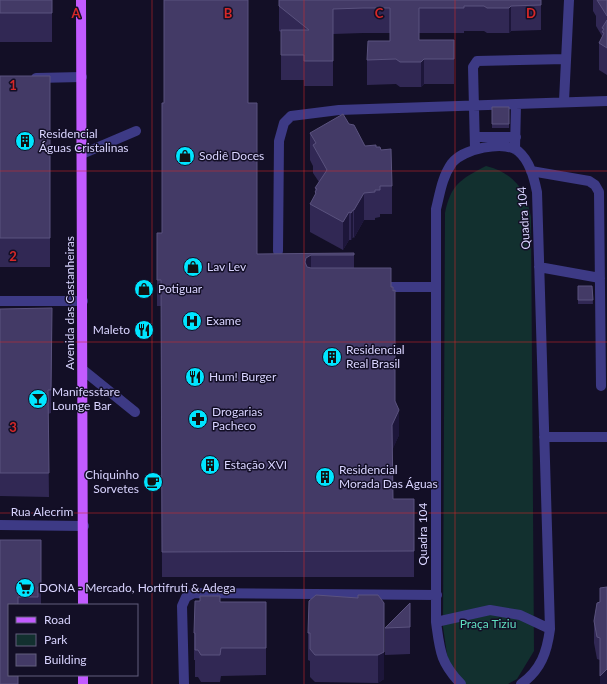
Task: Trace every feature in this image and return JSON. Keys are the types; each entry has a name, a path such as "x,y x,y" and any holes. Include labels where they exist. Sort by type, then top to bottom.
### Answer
{"main road":[{"name":"Avenida das Castanheiras","path":"81,0 84,526 83,604"}],"street":[{"path":"564,101 569,0"},
{"path":"476,149 476,106 473,67 477,61 566,59"},
{"path":"22,78 82,77"},
{"path":"278,252 278,152 279,141 286,118 295,114 339,110 516,105 564,101 607,101"},
{"path":"515,150 516,105"},
{"path":"82,154 136,131"},
{"path":"476,137 516,137"},
{"name":"Quadra 104","path":"459,683 446,666 440,651 436,622 436,209 443,179 453,161 476,149 487,146 515,150 527,162 537,192 550,629 548,648 527,683"},
{"path":"531,171 589,181 595,185 599,192 601,203 601,386"},
{"path":"539,267 600,278"},
{"path":"366,287 436,287"},
{"path":"0,301 83,301"},
{"path":"83,370 135,412"},
{"path":"544,437 607,437"},
{"name":"Rua Alecrim","path":"0,525 84,526"},
{"path":"184,684 182,606 186,597 194,593 436,595"},
{"path":"436,622 490,610 520,615 550,629"}],"green space":[{"name":"Praça Tiziu","path":"486,166 504,173 517,184 526,199 531,217 534,651 517,679 508,684 466,684 449,668 443,627 445,213 450,195 458,184"}],"building":[{"path":"0,0 52,0 52,13 0,13"},
{"path":"164,0 248,0 248,103 257,103 257,254 354,253 354,255 311,255 306,258 305,262 307,267 311,268 391,268 391,287 393,287 393,291 395,290 395,401 399,410 392,425 393,499 414,499 414,551 162,552 161,280 157,280 157,233 162,233"},
{"path":"279,0 541,0 541,5 511,6 509,8 464,6 464,8 419,8 419,40 454,40 454,59 424,59 421,62 400,62 396,59 367,60 368,41 390,41 390,8 333,9 333,61 304,61 304,55 281,55 281,30 309,30 279,6"},
{"path":"597,0 607,0 607,16"},
{"path":"607,20 607,48 599,43 604,33 602,32 604,29 602,28"},
{"path":"0,76 50,76 50,238 0,238"},
{"path":"492,107 509,107 509,124 492,124"},
{"path":"343,114 349,124 354,125 365,146 376,145 376,147 380,147 381,150 391,149 392,186 380,186 380,190 364,193 354,210 351,213 349,212 343,222 310,204 316,193 315,192 317,189 315,188 327,170 313,145 316,143 310,133"},
{"path":"578,286 592,286 593,300 578,300"},
{"path":"52,308 51,390 48,390 49,473 0,473 0,309"},
{"path":"0,540 41,540 41,587 38,587 38,597 18,597 18,604 8,604 8,676 18,676 18,684 0,684"},
{"path":"607,587 607,669 600,676 600,638 597,637 594,621 597,603 600,602 600,588"},
{"path":"316,595 358,598 358,595 378,595 384,603 384,652 378,655 315,655 310,649 310,633 308,633 309,601"},
{"path":"200,596 220,596 220,602 266,602 266,648 221,648 220,655 201,655 198,650 195,650 194,633 195,601 200,601"},
{"path":"410,603 410,627 385,628"}],"place":[{"name":"Residencial Águas Cristalinas","path":"25,141"},
{"name":"Sodiê Doces","path":"185,156"},
{"name":"Lav Lev","path":"193,267"},
{"name":"Potiguar","path":"144,289"},
{"name":"Exame","path":"192,321"},
{"name":"Maleto","path":"144,330"},
{"name":"Residencial Real Brasil","path":"332,357"},
{"name":"Hum! Burger","path":"195,377"},
{"name":"Manifesstare Lounge Bar","path":"38,399"},
{"name":"Drogarias Pacheco","path":"198,419"},
{"name":"Estação XVI","path":"210,465"},
{"name":"Residencial Morada Das Águas","path":"325,477"},
{"name":"Chiquinho Sorvetes","path":"153,482"},
{"name":"DONA - Mercado, Hortifruti & Adega","path":"25,588"}]}
